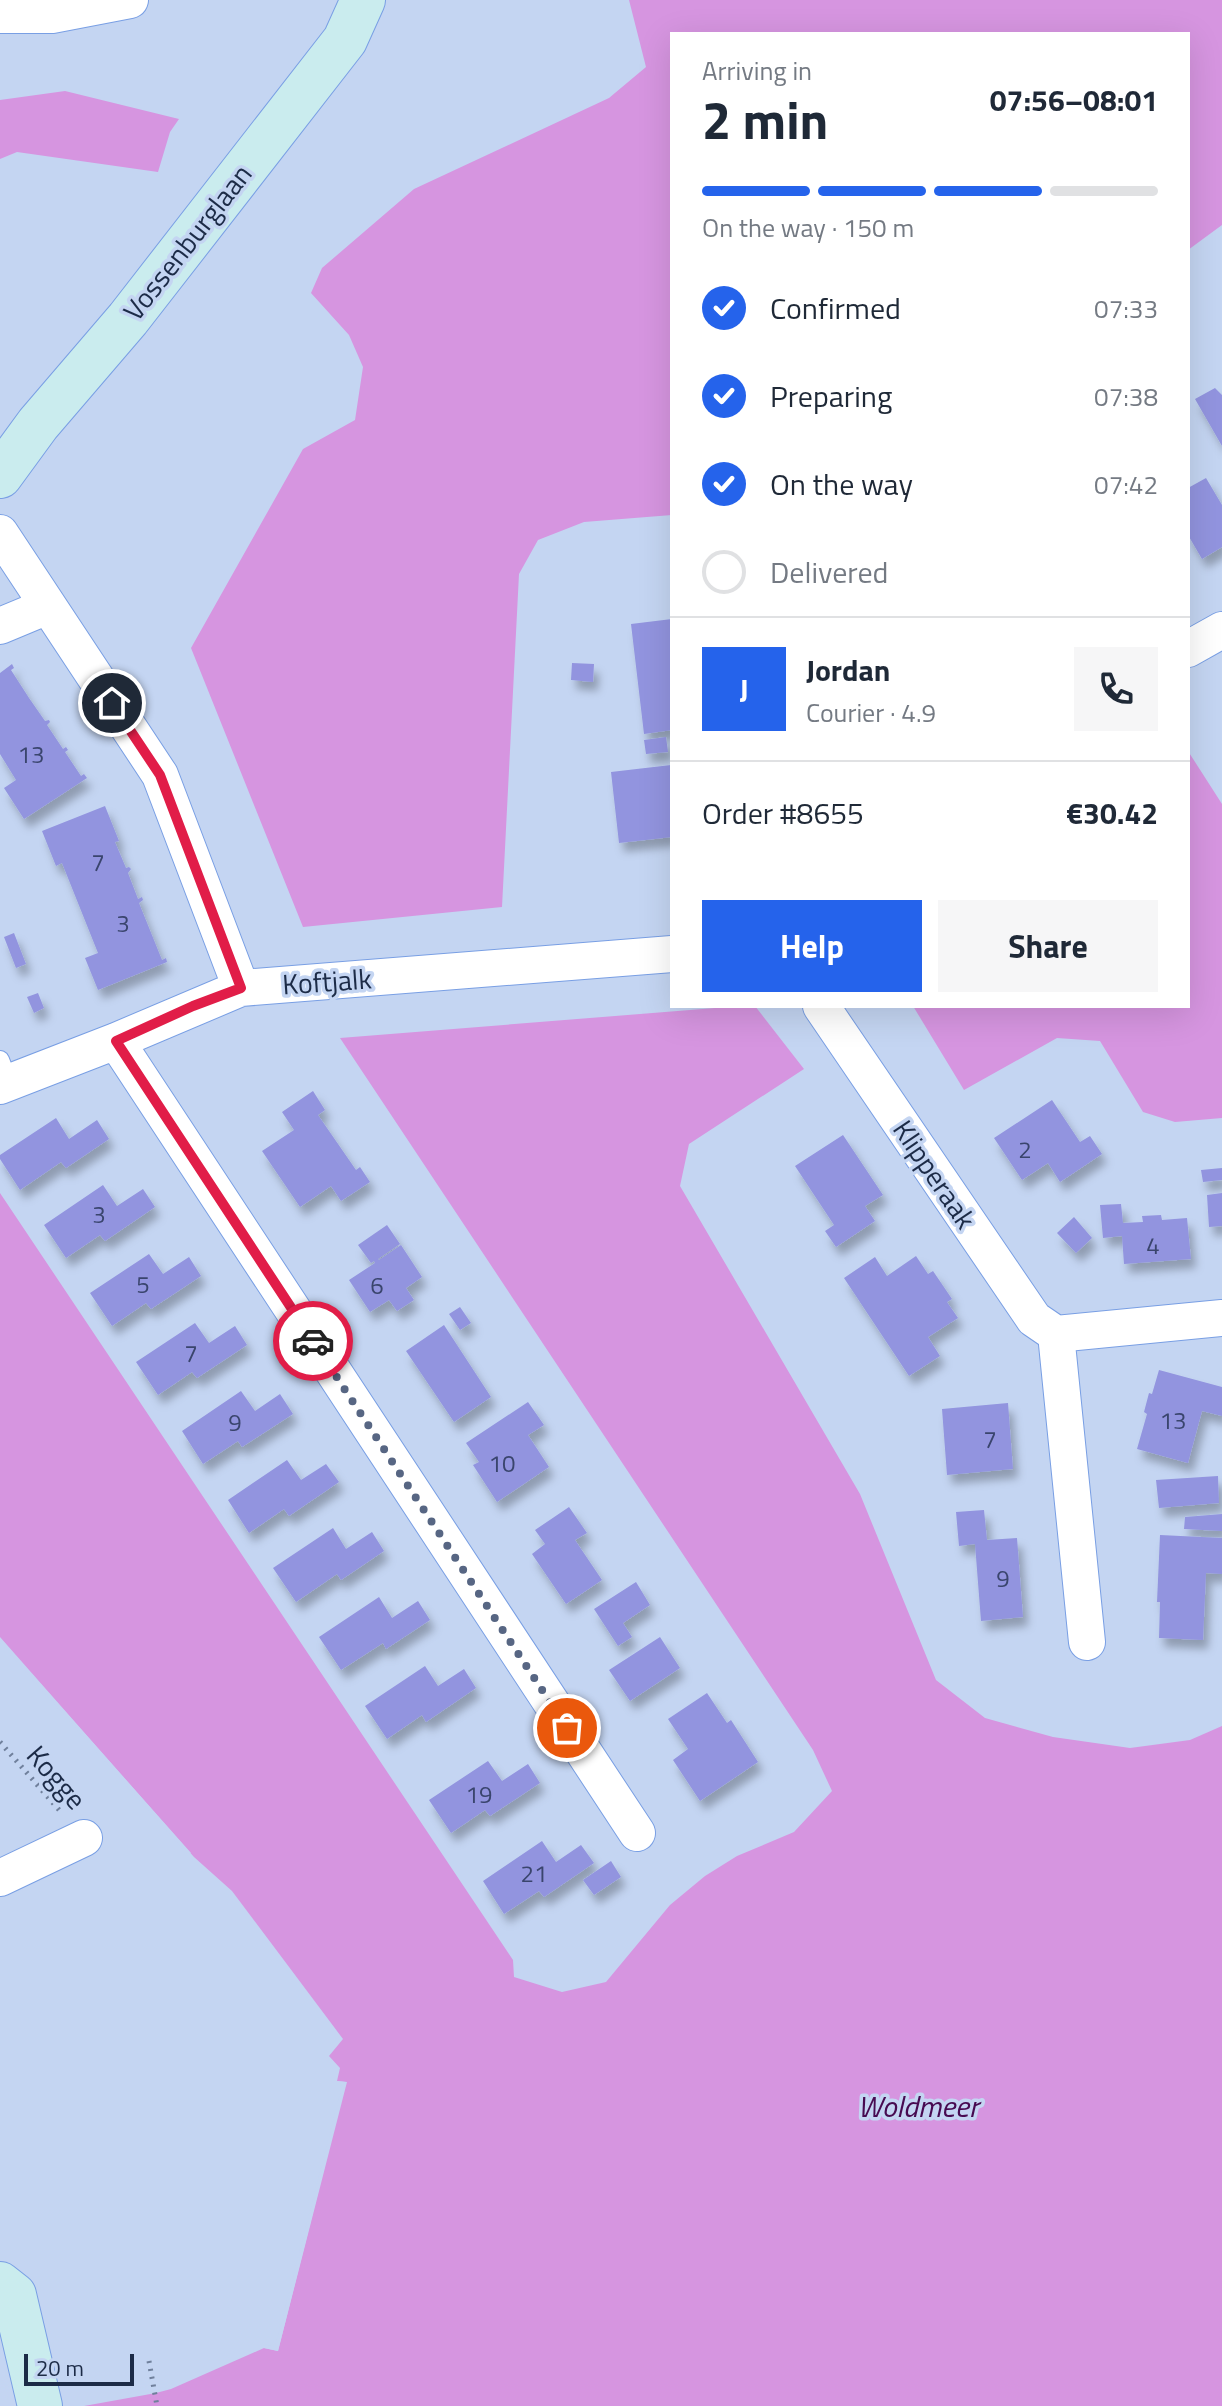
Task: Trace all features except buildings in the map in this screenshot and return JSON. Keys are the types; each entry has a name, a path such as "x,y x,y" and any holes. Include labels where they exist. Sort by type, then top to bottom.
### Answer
{"street":[{"name":"Vossenburglaan","path":"0,476 38,424 128,319 345,40 363,0"},
{"path":"0,15 52,15 122,1"},
{"path":"0,533 160,775 241,988"},
{"path":"0,626 48,606"},
{"path":"1190,648 1222,630"},
{"name":"Koftjalk","path":"3,1076 116,1041 241,988 670,954"},
{"name":"Klipperaak","path":"822,1008 1034,1319 1056,1334"},
{"path":"116,1041 637,1833"},
{"path":"1087,1642 1056,1334 1222,1318"},
{"path":"0,1878 84,1838"},
{"path":"0,2284 14,2295 36,2390"}],"path":[{"name":"Kogge","path":"0,1742 84,1838"},
{"path":"149,2361 157,2406"}],"water":[{"path":"629,0 1222,0 1222,225 1190,249 1190,32 670,32 670,515 584,522 538,540 519,574 502,907 303,927 191,648 303,449 355,420 363,367 349,335 311,293 322,268 414,189 609,98 646,67"},
{"path":"65,91 179,119 170,132 158,172 17,152 0,159 0,100"},
{"path":"1190,754 1222,804 1222,1118 1175,1122 1143,1112 1100,1041 1057,1038 964,1090 914,1008 1190,1008"},
{"name":"Woldmeer","path":"715,1008 757,1008 804,1069 689,1144 680,1186 860,1494 936,1680 985,1718 1053,1737 1130,1748 1190,1740 1222,1726 1222,2406 84,2406 171,2389 264,2348 278,2351 346,2082 337,2081 340,2068 329,2056 343,2039 232,1891 194,1857 0,1637 0,1193 513,1960 514,1977 562,1992 606,1982 670,1905 705,1876 737,1856 794,1832 832,1791 813,1750 340,1038"}],"pier":[{"path":"0,1638 191,1853 188,1855 0,1643"},
{"path":"337,2081 347,2082 278,2351 264,2348 265,2344 275,2347 342,2086 336,2084"}],"way so far":[{"path":"313,1341 567,1728"}],"route":[{"path":"112,703 160,775 241,988 116,1041 313,1341"}]}
